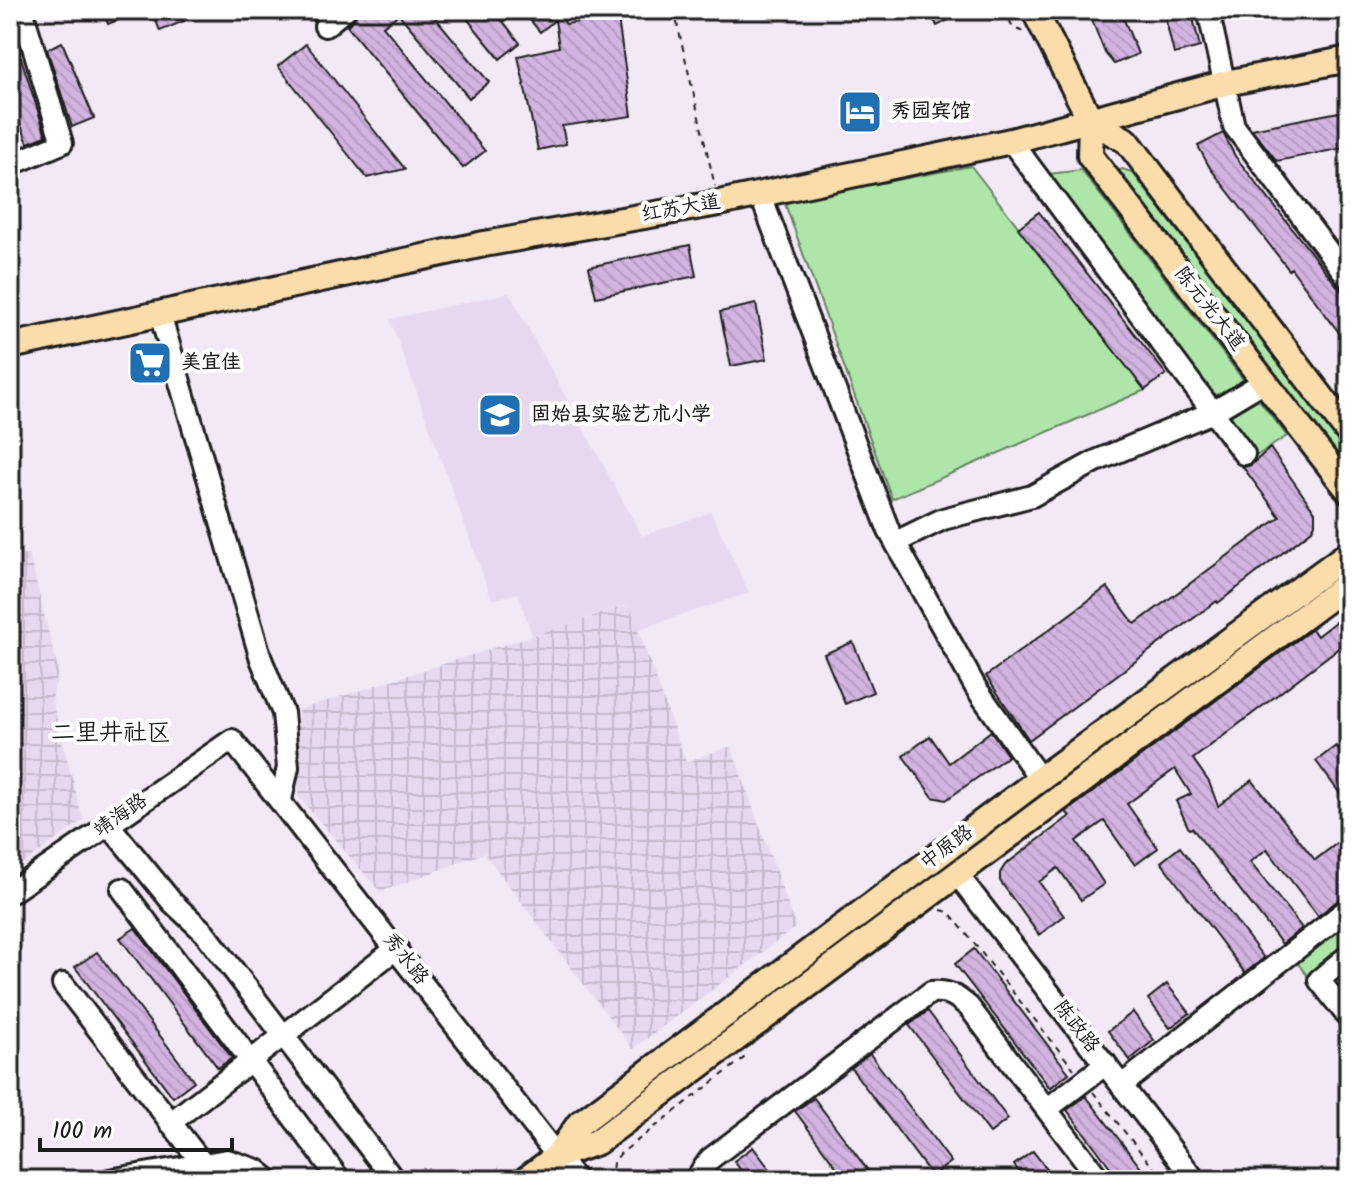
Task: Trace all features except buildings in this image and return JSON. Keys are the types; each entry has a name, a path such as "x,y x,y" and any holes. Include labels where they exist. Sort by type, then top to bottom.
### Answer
{"main road":[{"name":"陈元光大道","path":"1034,10 1091,121 1090,156 1349,491"},
{"name":"红苏大道","path":"10,346 484,244 719,203 1011,141 1226,83 1349,59"},
{"name":"陈元光大道","path":"1091,121 1127,141 1349,433"},
{"name":"中原路","path":"557,1156 579,1124 1040,779 1349,553"},
{"name":"中原路","path":"525,1180 557,1156 597,1142 1349,583"}],"street":[{"path":"10,157 12,164 62,143 22,10"},
{"path":"325,26 345,10"},
{"path":"1208,10 1234,126 1349,279"},
{"path":"1011,141 1244,454"},
{"path":"760,194 896,542 976,688 1040,779"},
{"path":"160,314 261,659 283,713 288,767 281,800"},
{"path":"896,542 943,519 1032,496 1096,461 1213,412 1265,381"},
{"name":"秀水路","path":"232,740 576,1180"},
{"name":"靖海路","path":"10,893 232,740"},
{"path":"109,825 172,902 205,933 394,1180"},
{"name":"陈政路","path":"957,874 1195,1180"},
{"path":"122,889 340,1180"},
{"path":"1122,1085 1349,908"},
{"path":"170,1123 397,948"},
{"path":"1349,955 1319,980 1349,1018"},
{"path":"63,984 203,1164"},
{"path":"695,1180 710,1159 931,992 943,991 956,996 969,1007 1100,1180"},
{"path":"1047,1109 1106,1064"},
{"path":"109,1180 227,1160 257,1170 269,1180"}],"path":[{"path":"674,10 719,203"}],"shaded area":[{"name":"固始县实验艺术小学","path":"509,293 642,536 711,512 749,593 636,630 628,605 532,636 518,593 492,600 390,319"},
{"path":"29,554 58,670 52,701 83,820 26,862 10,866 10,558"},
{"path":"629,605 686,762 731,746 796,927 633,1049 484,853 380,892 298,796 298,710"}],"green space":[{"path":"971,166 1145,390 892,499 784,201"},
{"path":"1122,169 1132,172 1349,453 1349,484 1117,172"},
{"path":"1081,170 1287,436 1253,458 1041,175"},
{"path":"1349,914 1349,948 1310,979 1293,957"}],"place":[{"name":"秀园宾馆","path":"860,112"},
{"name":"美宜佳","path":"150,363"},
{"name":"固始县实验艺术小学","path":"500,415"}],"district":[{"name":"二里井社区","path":"111,733"}]}
